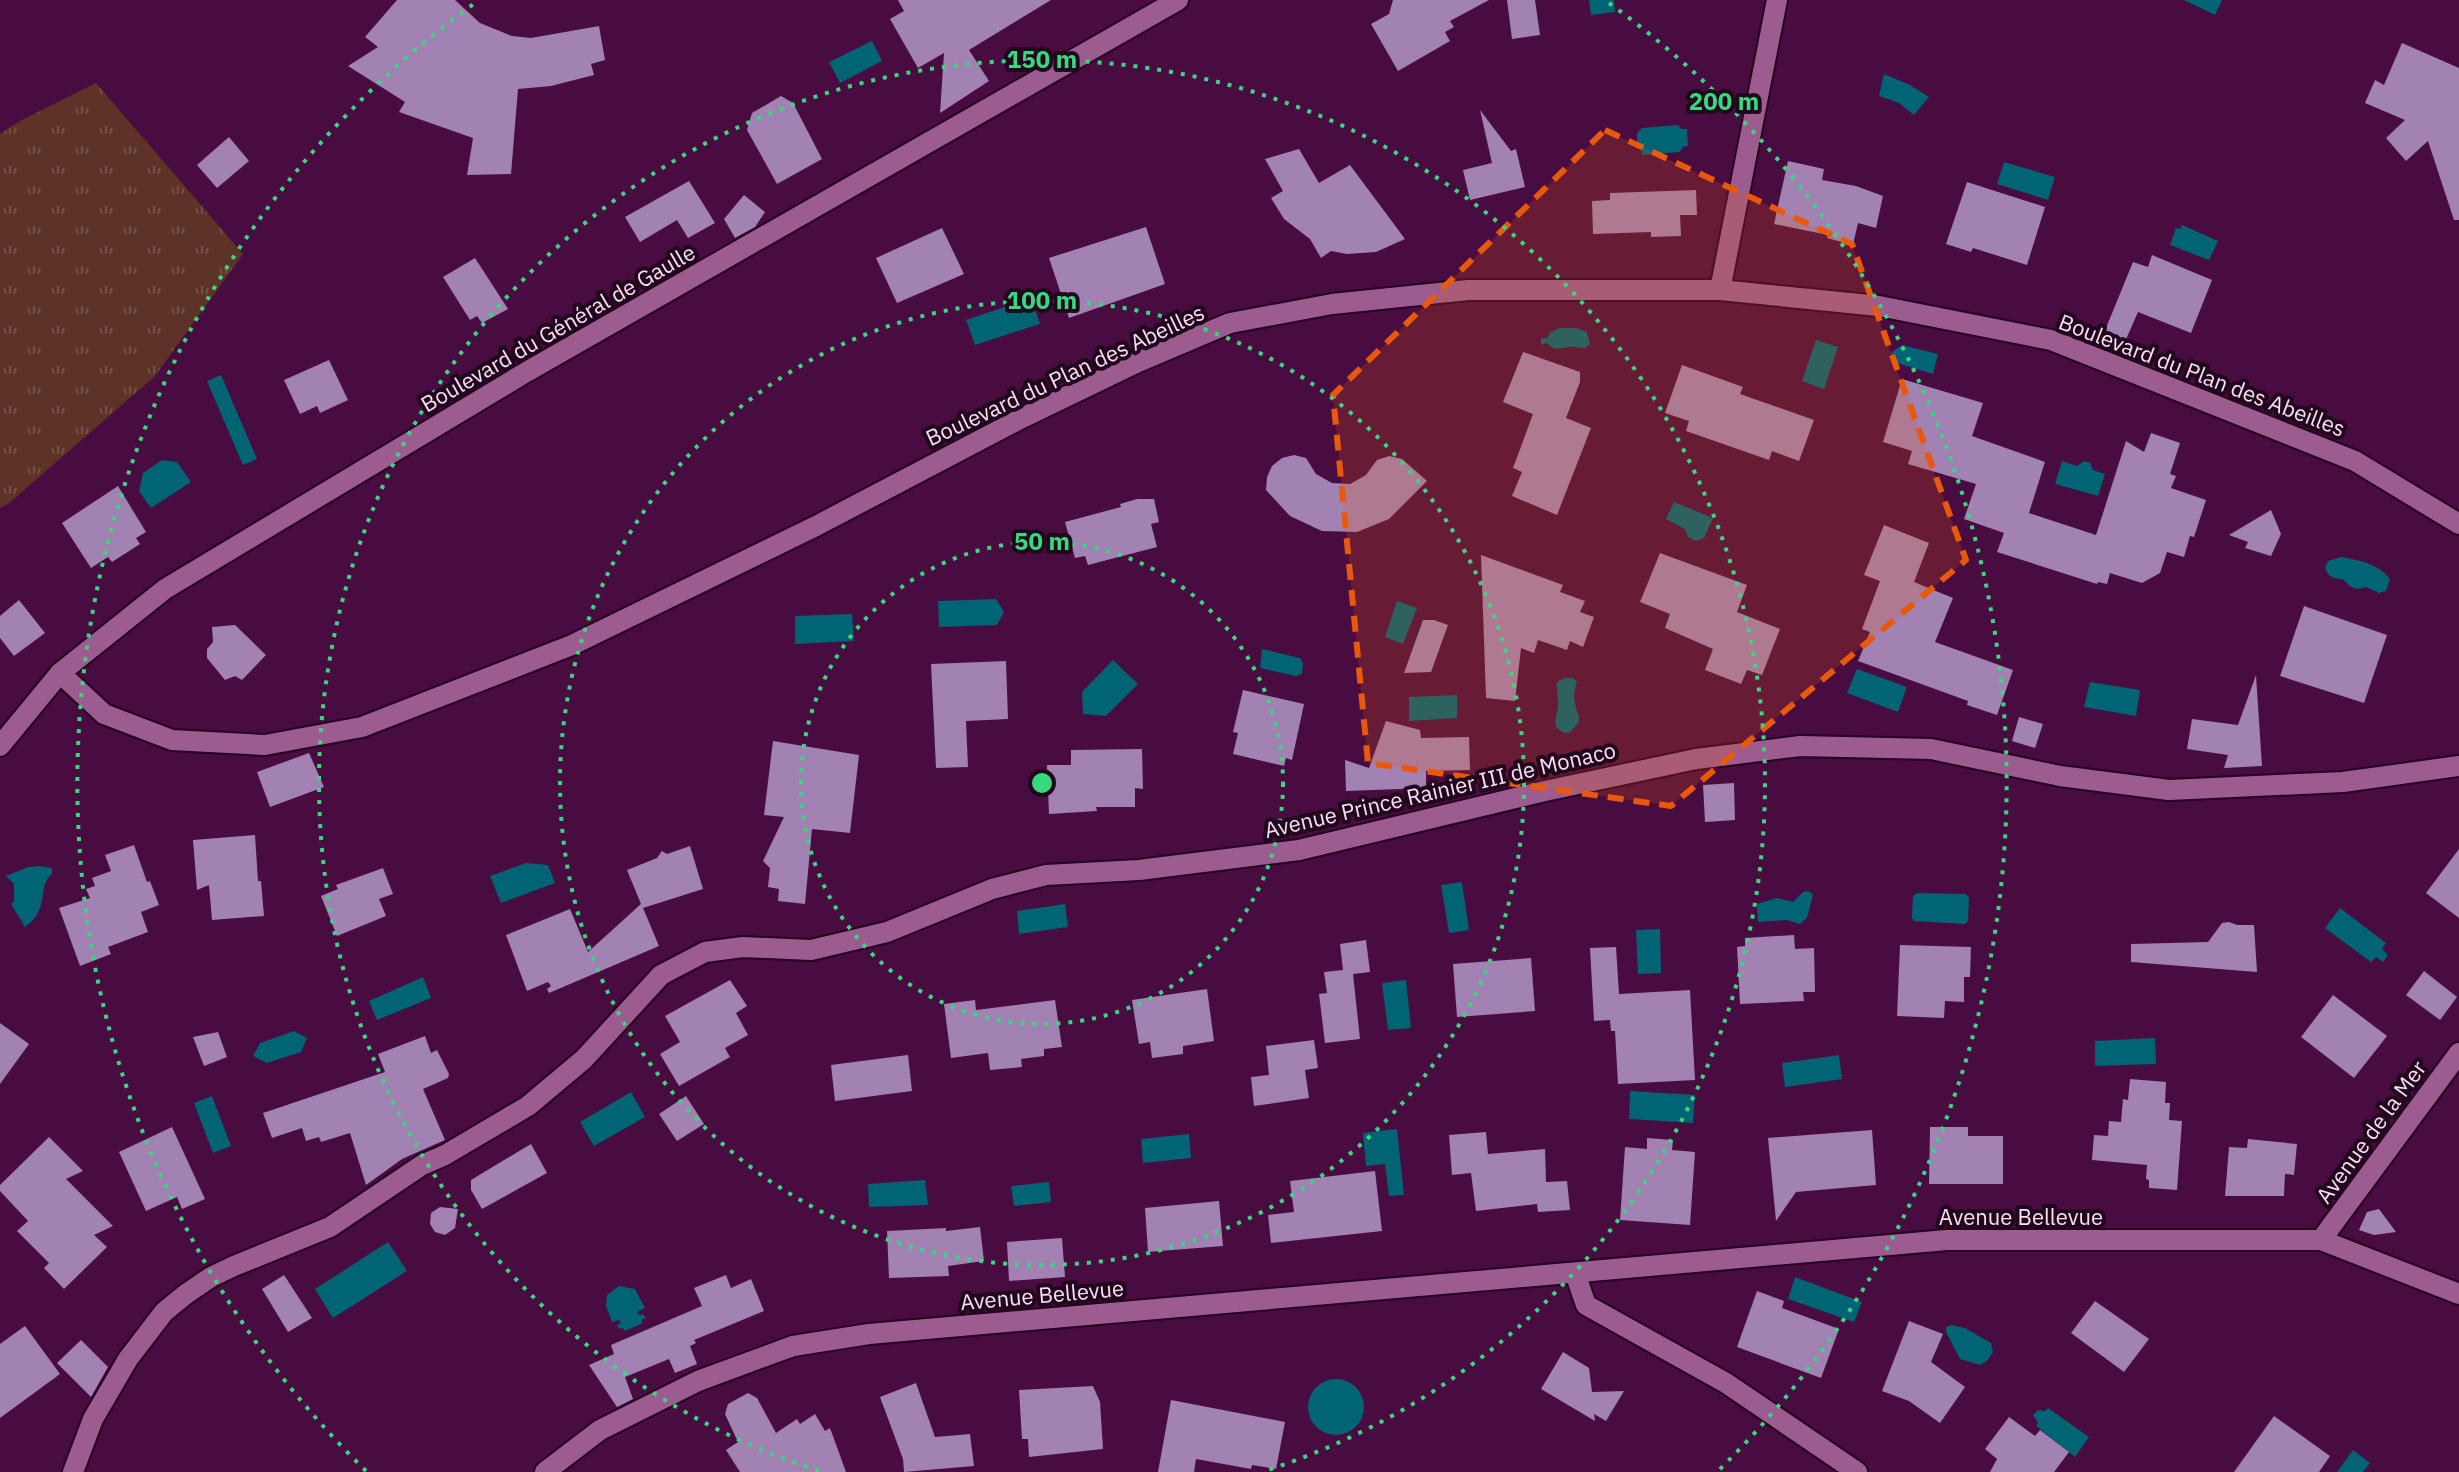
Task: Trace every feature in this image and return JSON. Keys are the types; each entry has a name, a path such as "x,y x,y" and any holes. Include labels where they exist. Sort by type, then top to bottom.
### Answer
{"street":[{"name":"Boulevard du Général de Gaulle","path":"0,746 60,673 165,589 528,371 1178,0"},
{"path":"1720,290 1777,0"},
{"name":"Boulevard du Plan des Abeilles","path":"60,673 104,714 172,740 265,745 362,727 572,645 816,526 1020,419 1138,362 1230,323 1332,304 1468,290 1720,290 1879,306 2051,340 2355,461 2459,524"},
{"name":"Avenue Prince Rainier III de Monaco","path":"73,1472 93,1419 128,1359 175,1303 211,1277 330,1227 422,1165 445,1155 528,1106 584,1059 661,975 705,952 743,947 811,950 887,932 992,889 1046,875 1139,870 1299,850 1545,791 1696,759 1800,746 1931,749 2060,776 2169,790 2343,782 2459,766"},
{"name":"Avenue de la Mer","path":"2321,1240 2459,1053"},
{"name":"Avenue Bellevue","path":"545,1472 600,1430 698,1381 793,1346 869,1334 1947,1240 2321,1240 2459,1294"},
{"path":"1575,1273 1586,1305 1726,1383 1857,1472"}],"highlighted area":[{"path":"1605,130 1852,244 1966,560 1671,806 1368,763 1333,395"}],"green space":[{"path":"96,83 243,254 155,376 0,508 0,134"}],"shaded area":[{"path":"1589,0 1614,0 1615,12 1591,15"},
{"path":"2184,0 2222,0 2215,15"},
{"path":"872,41 882,61 840,83 829,62"},
{"path":"1884,74 1929,97 1914,115 1899,103 1879,96"},
{"path":"1678,125 1681,129 1687,129 1688,146 1680,152 1642,155 1642,149 1637,148 1637,133 1642,128"},
{"path":"2004,162 2055,177 2048,200 1997,184"},
{"path":"2182,225 2218,241 2209,260 2170,245 2176,228 2180,229"},
{"path":"1031,298 1040,324 975,345 966,320"},
{"path":"1560,328 1587,332 1590,344 1585,348 1557,349 1547,343 1541,345 1541,338 1547,338"},
{"path":"1816,340 1838,347 1824,389 1802,381"},
{"path":"1902,345 1938,354 1933,374 1897,363 1891,353"},
{"path":"221,375 257,459 243,465 207,381"},
{"path":"162,460 177,462 191,482 151,508 139,491 143,473"},
{"path":"2062,461 2077,466 2084,461 2090,463 2093,470 2105,474 2098,496 2055,484"},
{"path":"1674,502 1713,518 1704,538 1696,541 1688,537 1685,529 1666,519"},
{"path":"2341,557 2379,569 2390,579 2386,591 2379,593 2366,587 2354,588 2344,580 2331,576 2325,568 2328,561"},
{"path":"996,599 1004,612 997,625 939,627 938,601"},
{"path":"1397,601 1417,608 1403,644 1385,637"},
{"path":"852,614 854,641 795,644 795,616"},
{"path":"1262,649 1300,658 1302,674 1296,676 1260,668"},
{"path":"1113,660 1138,684 1106,716 1083,714 1082,692"},
{"path":"1857,669 1907,687 1898,712 1847,693"},
{"path":"1573,678 1577,682 1574,698 1579,721 1569,733 1556,727 1557,682"},
{"path":"2090,682 2140,690 2136,716 2084,707"},
{"path":"1457,695 1457,718 1409,721 1409,697"},
{"path":"526,863 548,865 555,883 501,903 490,876"},
{"path":"39,866 52,868 52,874 47,879 38,913 25,927 11,904 14,901 14,884 6,876"},
{"path":"1462,882 1469,930 1449,933 1441,885"},
{"path":"1809,891 1813,895 1807,918 1800,924 1787,920 1758,922 1757,904 1777,898 1793,902 1803,892"},
{"path":"1917,893 1966,894 1969,898 1968,921 1965,924 1914,921 1913,896"},
{"path":"1065,904 1068,927 1019,934 1017,911"},
{"path":"2340,908 2386,943 2382,949 2388,955 2383,962 2376,957 2371,962 2325,928"},
{"path":"1660,929 1661,973 1638,974 1636,930"},
{"path":"423,977 431,998 377,1020 369,1001"},
{"path":"1406,980 1411,1028 1388,1030 1382,983"},
{"path":"294,1031 307,1038 301,1052 267,1063 253,1056 260,1043"},
{"path":"2155,1038 2156,1064 2095,1066 2095,1041"},
{"path":"1839,1055 1842,1079 1785,1087 1782,1063"},
{"path":"1630,1091 1695,1095 1693,1123 1629,1119"},
{"path":"631,1092 645,1117 594,1146 580,1122"},
{"path":"212,1096 231,1146 213,1153 194,1103"},
{"path":"1397,1129 1404,1195 1389,1196 1385,1164 1366,1166 1363,1133"},
{"path":"1189,1134 1191,1158 1143,1163 1141,1139"},
{"path":"925,1180 928,1205 869,1207 868,1184"},
{"path":"1049,1182 1051,1202 1014,1206 1011,1186"},
{"path":"388,1242 407,1271 333,1318 315,1289"},
{"path":"1795,1277 1862,1302 1854,1322 1788,1299"},
{"path":"619,1286 635,1289 645,1308 637,1312 646,1318 641,1320 643,1323 625,1331 619,1329 619,1320 612,1322 606,1306 607,1295"},
{"path":"1946,1327 1965,1328 1991,1343 1993,1352 1987,1361 1980,1365 1960,1359 1946,1332"},
{"path":"1336,1379 1356,1387 1364,1407 1356,1427 1336,1435 1316,1427 1308,1407 1316,1387"},
{"path":"2048,1408 2089,1437 2075,1457 2036,1426 2038,1423 2033,1415 2038,1410"},
{"path":"2353,1450 2370,1463 2363,1472 2337,1472"}],"building":[{"path":"397,0 455,0 480,23 512,36 531,38 599,26 605,60 591,64 594,75 551,86 518,89 511,174 467,175 473,138 399,112 405,102 348,66 378,47 365,37"},
{"path":"898,0 1051,0 969,50 989,81 940,113 944,53 918,68 890,19 904,11"},
{"path":"1393,0 1489,0 1450,21 1454,27 1445,32 1450,41 1398,71 1371,24 1389,14"},
{"path":"1507,0 1535,0 1540,35 1512,39"},
{"path":"2402,43 2459,68 2459,220 2454,220 2428,141 2406,161 2386,138 2405,120 2365,103 2375,80 2384,85"},
{"path":"781,96 793,103 822,159 777,184 747,130 752,113"},
{"path":"1480,110 1511,151 1516,149 1525,187 1470,200 1463,170 1492,163"},
{"path":"229,137 249,161 217,188 197,165"},
{"path":"1299,149 1319,183 1350,165 1405,239 1376,252 1347,254 1331,251 1321,258 1310,239 1284,219 1271,198 1283,191 1265,159"},
{"path":"1788,161 1824,169 1822,180 1856,186 1883,196 1876,228 1858,223 1853,245 1827,238 1828,235 1774,224"},
{"path":"689,181 715,223 688,238 677,220 640,242 625,217"},
{"path":"1967,182 2045,207 2027,265 1973,248 1971,252 1946,244"},
{"path":"1696,190 1697,215 1680,215 1681,236 1651,237 1651,232 1593,234 1592,201 1610,200 1610,193"},
{"path":"744,195 765,212 755,227 735,238 724,219"},
{"path":"1146,227 1165,284 1069,318 1049,258"},
{"path":"942,228 964,274 897,303 876,258"},
{"path":"2152,255 2212,280 2191,333 2138,312 2120,353 2099,345 2133,262 2148,267"},
{"path":"475,258 508,309 482,323 477,316 470,320 443,277"},
{"path":"1523,352 1580,372 1580,382 1566,418 1591,428 1557,515 1512,496 1522,472 1513,468 1533,414 1503,402"},
{"path":"329,360 348,400 320,413 317,406 300,414 284,380"},
{"path":"1682,365 1743,387 1740,394 1814,420 1799,461 1772,451 1769,460 1686,431 1689,421 1665,413"},
{"path":"1902,379 1983,403 1972,436 2045,462 2029,513 2096,535 2126,441 2144,452 2151,433 2180,443 2170,474 2176,476 2171,488 2206,500 2184,557 2167,552 2160,573 2142,583 2110,573 2107,584 2097,584 1997,552 2004,533 1964,519 1976,484 1908,464 1912,451 1883,442"},
{"path":"1294,455 1306,458 1316,474 1332,483 1350,484 1366,475 1377,460 1389,456 1402,459 1427,481 1389,519 1357,532 1322,531 1290,516 1266,490 1272,466 1282,458"},
{"path":"118,486 146,532 136,538 140,544 112,562 108,557 91,568 62,523"},
{"path":"1137,499 1154,499 1159,522 1151,524 1157,547 1088,565 1085,556 1075,558 1065,522 1121,507 1120,504"},
{"path":"2271,510 2281,534 2271,556 2245,548 2248,542 2229,535"},
{"path":"1884,525 1929,543 1914,582 1953,598 1935,642 2013,670 1997,715 1967,705 1968,701 1858,661 1870,632 1862,629 1880,581 1864,575"},
{"path":"1660,553 1747,585 1737,612 1780,629 1762,675 1747,670 1741,684 1705,670 1713,649 1665,628 1670,614 1640,602"},
{"path":"1481,555 1563,585 1560,592 1585,601 1580,612 1594,617 1583,647 1570,641 1567,650 1538,640 1534,653 1521,648 1515,701 1486,698"},
{"path":"19,600 45,633 14,656 0,638 0,616"},
{"path":"2304,606 2387,635 2364,703 2280,676"},
{"path":"1423,620 1448,625 1431,672 1404,673"},
{"path":"235,625 266,655 242,680 235,676 225,680 207,658 207,649 213,642 212,627"},
{"path":"1006,661 1008,719 966,721 968,767 936,768 931,664"},
{"path":"2256,675 2262,766 2224,768 2228,755 2187,749 2192,719 2238,725"},
{"path":"1243,690 1304,704 1292,760 1286,758 1284,766 1233,754 1238,733 1233,732"},
{"path":"2019,717 2043,724 2035,748 2012,741"},
{"path":"1386,721 1420,730 1421,738 1469,737 1470,770 1426,771 1426,788 1346,791 1345,760 1369,768"},
{"path":"773,741 859,755 850,833 812,829 805,904 778,901 779,889 768,887 770,868 763,861 784,817 764,815"},
{"path":"1142,749 1143,789 1135,788 1135,807 1096,807 1097,811 1049,814 1047,765 1071,765 1071,750"},
{"path":"309,753 324,787 270,807 257,772"},
{"path":"1734,783 1735,820 1705,822 1703,785"},
{"path":"255,835 264,916 212,920 209,885 197,890 193,840"},
{"path":"134,845 159,905 141,912 148,932 108,947 111,954 80,966 59,908 90,898 86,889 95,886 92,878 111,871 105,855"},
{"path":"690,846 703,889 643,908 659,946 549,993 547,989 551,986 548,982 527,991 506,935 570,909 588,952 641,904 627,870 657,858 662,851 667,854"},
{"path":"2459,849 2459,918 2426,893"},
{"path":"383,868 393,894 379,899 386,916 337,936 321,896 338,889 336,885"},
{"path":"2222,923 2254,925 2257,972 2131,962 2131,944 2208,942"},
{"path":"1794,935 1795,949 1814,948 1815,992 1803,992 1804,1001 1740,1004 1737,947 1745,946 1745,938"},
{"path":"1366,940 1370,972 1353,974 1360,1039 1325,1043 1319,994 1327,993 1324,972 1343,970 1340,944"},
{"path":"1900,945 1971,947 1970,977 1964,977 1964,1002 1945,1001 1944,1018 1897,1016"},
{"path":"1616,947 1619,994 1690,990 1695,1080 1618,1084 1615,1031 1611,1031 1610,1020 1594,1021 1590,948"},
{"path":"1531,958 1535,1011 1457,1017 1453,964"},
{"path":"2424,971 2457,997 2440,1020 2406,995"},
{"path":"730,980 747,1006 736,1013 748,1035 725,1048 730,1057 679,1086 660,1054 680,1042 665,1016"},
{"path":"1207,989 1214,1041 1183,1046 1183,1054 1152,1058 1150,1042 1139,1044 1132,1000"},
{"path":"2333,995 2387,1036 2354,1078 2301,1037"},
{"path":"975,1000 976,1010 1055,1000 1062,1047 1044,1049 1044,1056 1021,1059 1022,1067 990,1070 988,1053 951,1058 944,1004"},
{"path":"0,1023 29,1044 0,1084"},
{"path":"218,1032 227,1057 204,1066 193,1037"},
{"path":"425,1036 431,1053 437,1050 449,1074 448,1078 423,1089 445,1140 402,1159 366,1185 350,1133 321,1142 319,1137 306,1141 302,1128 272,1138 263,1113 385,1072 378,1054"},
{"path":"1314,1040 1318,1068 1305,1070 1309,1098 1254,1106 1251,1077 1269,1075 1266,1046"},
{"path":"908,1055 912,1091 835,1101 831,1065"},
{"path":"2130,1079 2166,1082 2165,1103 2170,1103 2169,1120 2182,1121 2177,1190 2149,1188 2147,1165 2092,1160 2094,1135 2108,1136 2109,1121 2121,1122 2123,1099 2128,1100"},
{"path":"686,1096 704,1124 677,1141 659,1114"},
{"path":"172,1127 205,1199 182,1209 177,1197 146,1211 119,1152"},
{"path":"1930,1127 1968,1127 1968,1136 2003,1136 2003,1184 1929,1184"},
{"path":"1872,1130 1876,1185 1796,1192 1776,1221 1768,1138"},
{"path":"1486,1132 1488,1154 1545,1149 1546,1182 1567,1181 1570,1210 1538,1212 1537,1204 1476,1211 1471,1173 1452,1175 1449,1135"},
{"path":"49,1137 83,1171 66,1179 113,1226 94,1235 107,1247 64,1289 44,1268 49,1263 17,1231 28,1221 0,1191 0,1185"},
{"path":"1647,1138 1673,1140 1672,1150 1695,1152 1690,1225 1620,1220 1625,1147 1647,1149"},
{"path":"2248,1139 2297,1144 2294,1175 2285,1174 2284,1196 2225,1196 2229,1147 2247,1148"},
{"path":"531,1144 547,1173 482,1209 471,1190 471,1180"},
{"path":"1375,1171 1382,1231 1271,1243 1268,1215 1294,1212 1290,1181"},
{"path":"1219,1201 1223,1246 1148,1252 1145,1208"},
{"path":"440,1207 458,1209 455,1228 445,1235 435,1232 430,1224 431,1213"},
{"path":"2379,1209 2396,1232 2374,1235 2359,1230 2367,1212"},
{"path":"980,1227 984,1261 948,1266 949,1276 889,1278 887,1231 946,1228 946,1231"},
{"path":"1062,1238 1065,1277 1009,1281 1007,1242"},
{"path":"284,1275 312,1318 288,1332 262,1289"},
{"path":"726,1275 731,1288 751,1279 764,1311 694,1340 696,1343 690,1346 697,1364 675,1373 669,1359 625,1377 633,1399 617,1407 589,1365 614,1354 611,1345 702,1306 694,1288"},
{"path":"1757,1291 1784,1301 1782,1308 1839,1329 1821,1378 1737,1347"},
{"path":"2095,1301 2149,1339 2124,1372 2071,1333"},
{"path":"1909,1321 1943,1334 1931,1362 1965,1387 1940,1423 1909,1401 1882,1391"},
{"path":"25,1326 60,1374 0,1418 0,1344"},
{"path":"81,1340 108,1367 91,1397 57,1363"},
{"path":"1563,1352 1589,1368 1592,1392 1624,1391 1606,1421 1594,1414 1595,1421 1541,1389"},
{"path":"916,1383 935,1437 970,1434 974,1466 904,1472 903,1459 880,1397"},
{"path":"1093,1386 1100,1402 1103,1449 1029,1457 1028,1439 1022,1439 1019,1390"},
{"path":"748,1393 757,1398 776,1433 797,1419 800,1424 815,1414 825,1431 830,1428 846,1472 740,1472 726,1450 738,1442 725,1414 728,1404"},
{"path":"1171,1400 1285,1422 1276,1469 1252,1465 1251,1469 1196,1459 1194,1472 1158,1472"},
{"path":"2274,1416 2330,1456 2319,1472 2234,1472"},
{"path":"2009,1417 2035,1436 2040,1430 2069,1452 2054,1472 1990,1472 1997,1459 1985,1449"}]}
